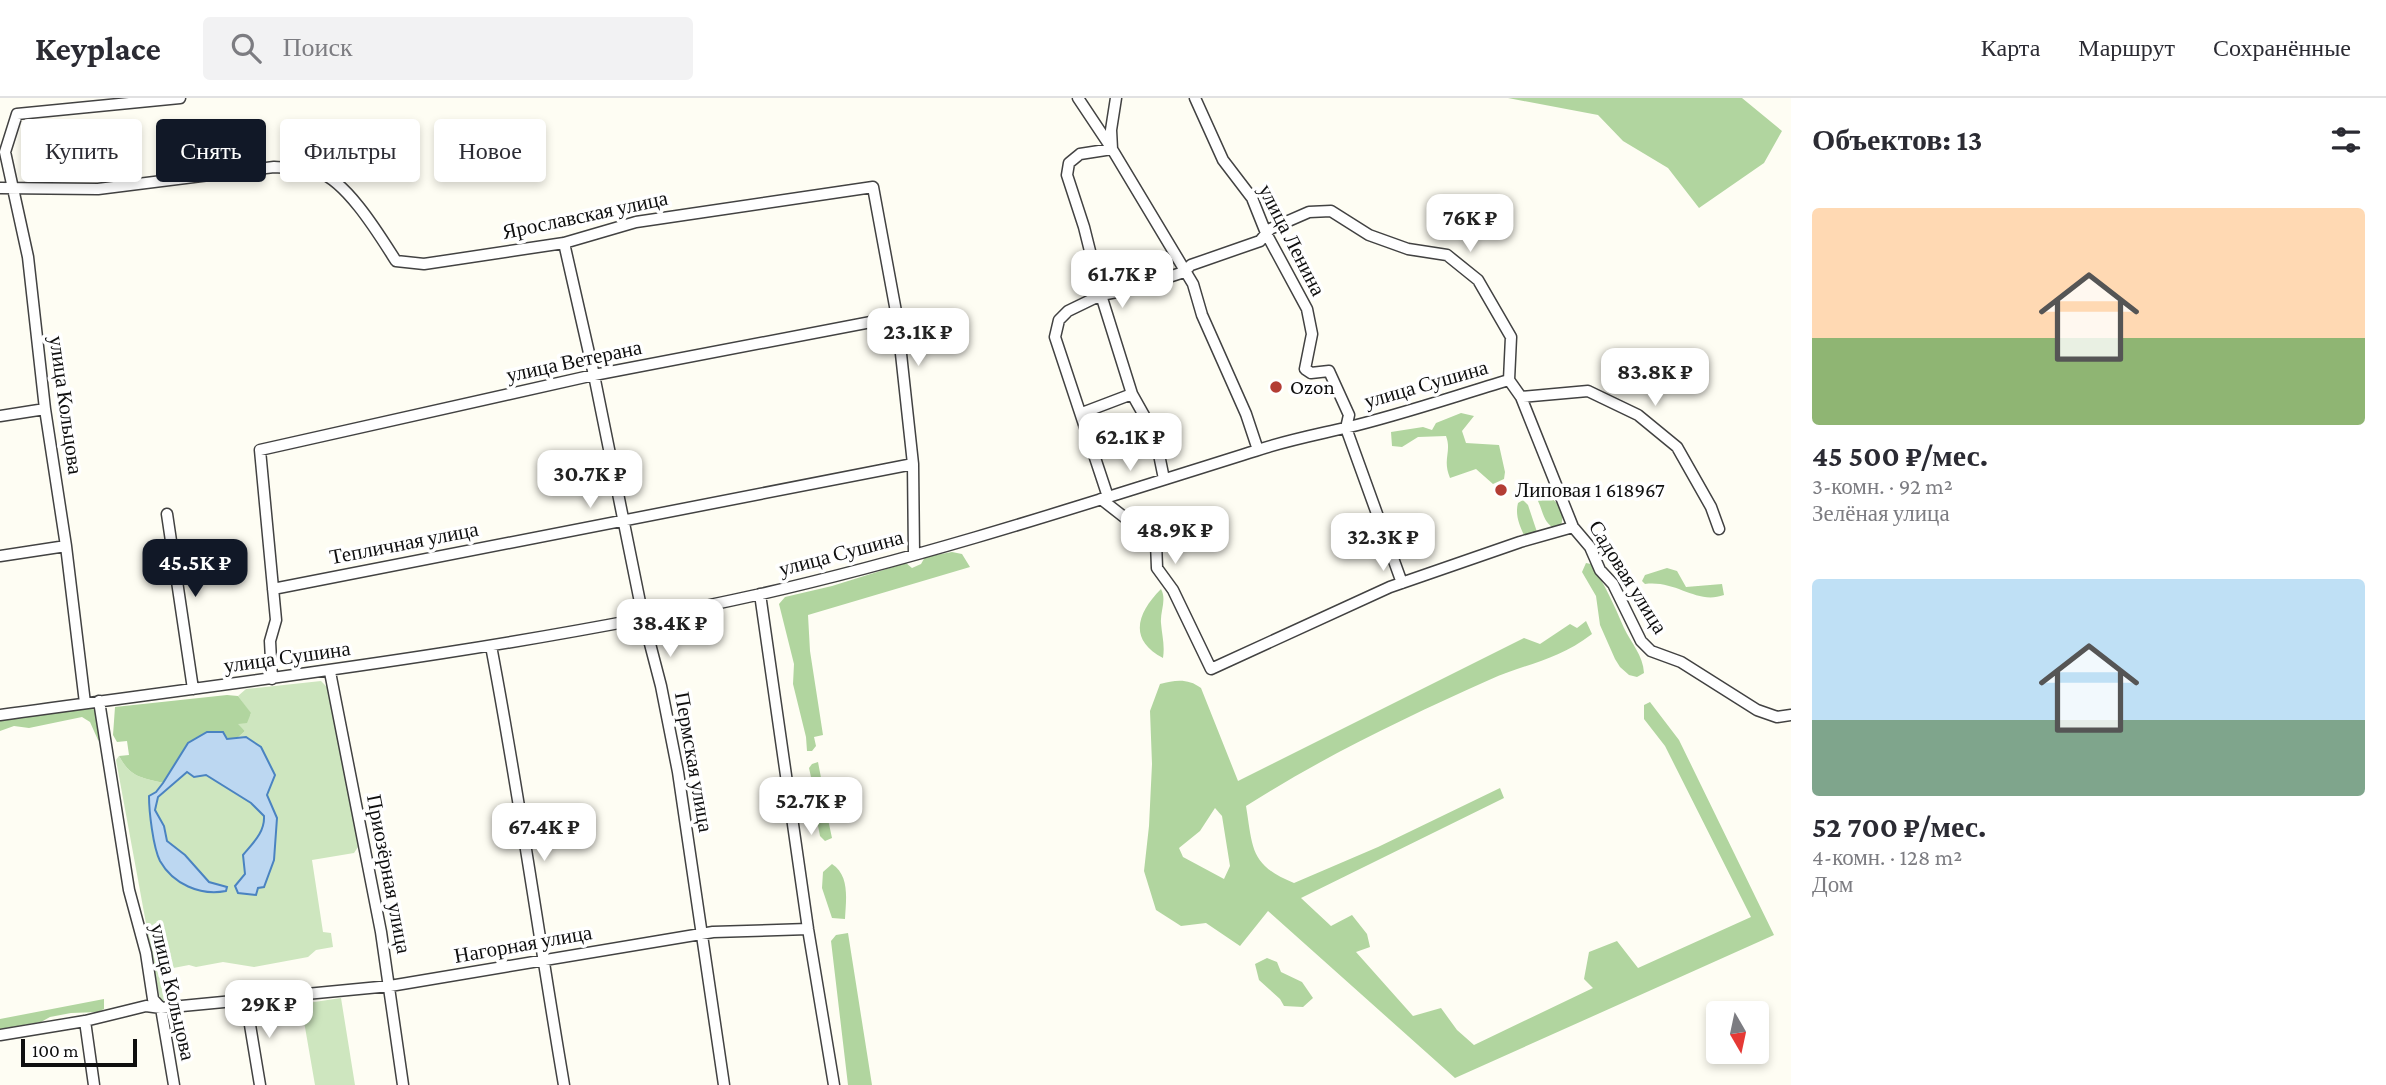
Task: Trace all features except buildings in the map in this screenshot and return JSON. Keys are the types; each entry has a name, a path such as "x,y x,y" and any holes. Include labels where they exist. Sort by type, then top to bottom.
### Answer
{"street":[{"path":"168,99 180,98"},
{"path":"1078,98 1193,284 1202,315 1246,414 1258,450"},
{"path":"1112,149 1111,130 1116,98"},
{"name":"улица Ленина","path":"1195,98 1223,160 1252,198 1266,233 1307,309 1312,334 1305,369 1311,373 1329,372 1349,415 1346,428 1402,583"},
{"name":"улица Кольцова","path":"85,703 66,546 45,409 28,257 6,188 5,152 17,114 168,99"},
{"path":"1112,149 1080,154 1069,163 1067,175 1132,394 1155,435 1164,479"},
{"name":"Ярославская улица","path":"6,188 98,189 274,167 299,169 321,173 352,197 396,261 424,264 564,243 636,222 873,187 897,317"},
{"path":"1509,380 1511,337 1478,280 1447,255 1408,249 1369,235 1331,211 1310,212 1270,229 1261,241 1191,265 1184,272 1132,289 1101,295 1068,311 1059,320 1055,337 1082,414 1105,498 1156,542 1157,568 1173,590 1211,669 1390,587 1520,542 1573,527"},
{"name":"Пермская улица","path":"564,243 678,772 724,1085"},
{"path":"897,317 913,464 914,554"},
{"name":"улица Ветерана","path":"274,589 260,450 594,375 897,317"},
{"name":"Садовая улица","path":"1509,380 1521,397 1573,527 1590,547 1600,570 1613,584 1641,641 1651,651 1681,662 1757,710 1777,717 1791,715"},
{"name":"улица Сушина","path":"0,715 330,671 491,646 760,594 914,554 1258,450 1346,428 1509,380"},
{"path":"1521,397 1588,391 1638,415 1677,447 1711,507 1719,529"},
{"path":"1082,414 1132,394"},
{"path":"0,416 45,409"},
{"name":"Тепличная улица","path":"274,589 913,464"},
{"path":"167,514 193,689"},
{"path":"0,556 66,546"},
{"path":"272,679 270,641 276,620 274,589"},
{"path":"760,594 808,929 834,1085"},
{"path":"491,646 512,759 542,961 564,1085"},
{"name":"Приозёрная улица","path":"330,671 390,986 403,1085"},
{"name":"улица Кольцова","path":"99,701 129,890 146,953 153,999 161,1008 174,1085"},
{"name":"Нагорная улица","path":"0,1035 85,1021 146,1006 161,1008 390,986 703,934 808,929"},
{"path":"246,1001 260,1085"},
{"path":"85,1021 94,1085"}],"green space":[{"path":"1508,98 1742,98 1782,131 1764,163 1699,208 1668,168 1623,141 1598,115"},
{"path":"1461,413 1474,416 1462,431 1466,443 1499,445 1504,479 1493,484 1476,469 1450,478 1446,436 1418,437 1402,447 1392,446 1391,432 1423,427 1432,430 1436,423"},
{"path":"1544,495 1553,500 1562,512 1560,527 1550,526 1545,519 1538,501"},
{"path":"1523,500 1528,505 1537,532 1528,536 1524,535 1517,515 1518,503"},
{"path":"952,552 962,554 970,567 808,615 810,651 823,735 814,737 816,746 812,751 807,751 793,684 794,664 779,604 785,597 832,586 906,563 912,568 921,564 925,557"},
{"path":"1586,563 1591,564 1601,579 1639,655 1644,673 1637,677 1629,675 1615,659 1600,625 1596,596 1582,572"},
{"path":"1667,568 1677,571 1686,587 1722,584 1724,595 1704,597 1667,585 1645,584 1642,581 1645,575"},
{"path":"1161,589 1163,658 1145,643 1140,626 1146,607"},
{"path":"1586,621 1592,634 1554,656 1503,674 1396,723 1335,754 1246,806 1253,845 1261,862 1294,883 1378,847 1500,788 1504,798 1301,898 1331,926 1352,915 1367,934 1370,947 1356,952 1413,1016 1441,1008 1457,1030 1474,1045 1593,988 1584,979 1589,952 1617,941 1638,968 1751,917 1665,746 1644,719 1644,705 1650,702 1679,740 1774,935 1455,1078 1268,911 1240,946 1206,923 1181,926 1156,910 1144,871 1152,764 1150,711 1160,684 1181,681 1201,688 1238,781 1524,638 1540,644 1570,624 1577,628","holes":["1215,808 1222,816 1230,866 1224,879 1183,857 1179,848 1200,831"]},
{"path":"321,681 331,691 358,847 354,853 312,860 323,932 331,933 333,947 316,950 308,957 254,967 223,962 163,970 166,999 170,1003 161,1005 116,760 119,756 132,773 163,783 155,802 154,832 161,851 185,886 222,892 226,887 209,882 185,855 167,841 164,826 155,810 158,797 187,772 194,777 206,775 251,803 264,816 264,822 258,837 243,855 245,874 258,888 274,860 277,818 267,795 275,775 261,747 235,740 245,731 237,724 251,714 238,696 246,689"},
{"path":"238,696 251,713 247,723 238,724 245,731 235,740 207,732 188,743 163,783 132,773 123,763 119,756 129,755 127,741 117,742 113,735 115,707"},
{"path":"90,708 95,710 101,742 90,722 82,717 29,728 14,726 0,731 0,720"},
{"path":"818,762 822,783 813,786 809,768"},
{"path":"823,796 832,838 825,841 820,836 813,800"},
{"path":"832,864 844,881 845,919 832,918 822,888 823,872"},
{"path":"848,933 872,1085 848,1085 831,941 836,935"},
{"path":"1267,958 1277,962 1281,972 1302,982 1313,998 1303,1007 1284,1006 1259,980 1255,964"},
{"path":"341,998 355,1085 315,1085 301,1004"},
{"path":"104,999 104,1009 98,1012 71,1013 50,1017 41,1022 0,1029 0,1019"}],"water":[{"path":"207,732 223,732 227,739 246,737 261,747 275,775 267,795 277,818 274,860 264,887 258,888 256,895 238,893 235,886 245,874 243,855 260,832 264,816 251,803 206,775 194,777 187,772 158,797 155,810 164,826 167,841 185,855 209,882 227,887 226,891 207,892 180,882 166,869 158,855 149,796 163,783 188,743"}],"place":[{"name":"Ozon","path":"1276,387"},
{"name":"Липовая 1 618967","path":"1501,490"}]}
